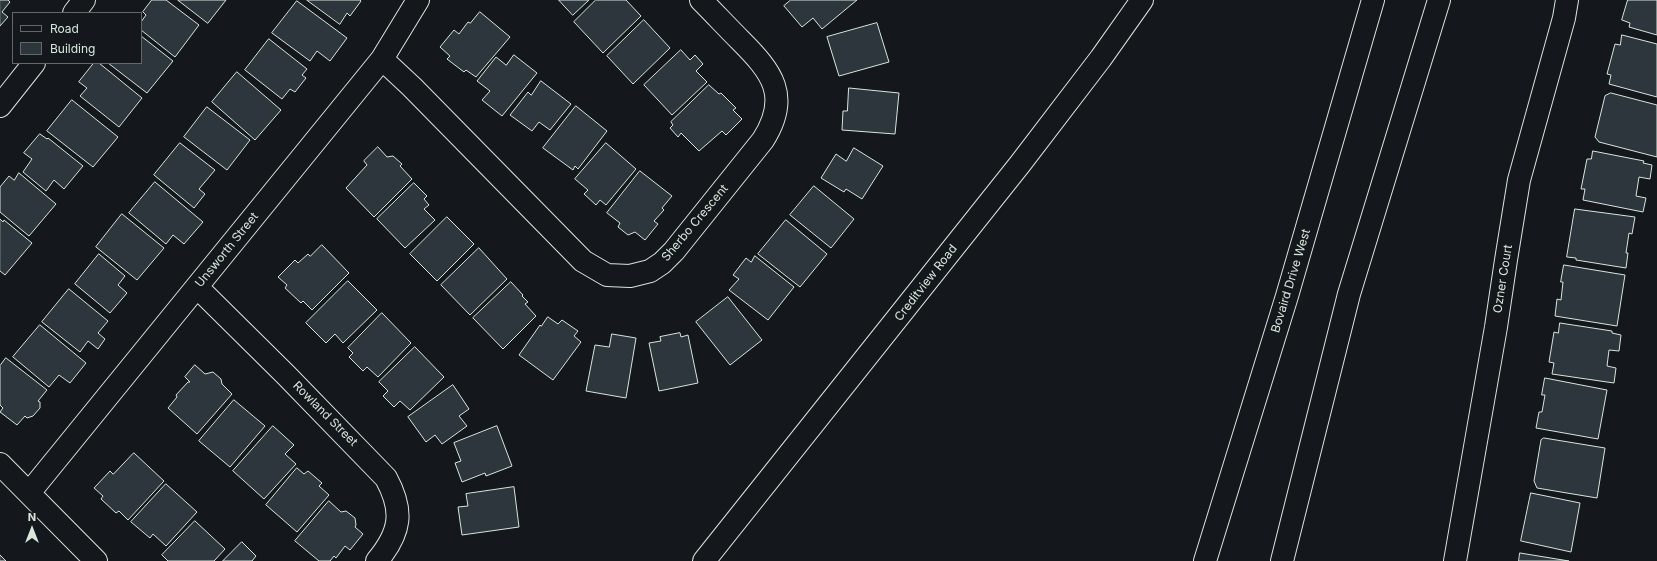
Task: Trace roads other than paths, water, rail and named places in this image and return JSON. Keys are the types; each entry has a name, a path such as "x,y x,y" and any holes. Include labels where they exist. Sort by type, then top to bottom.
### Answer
{"street":[{"path":"75,12 84,0"},
{"name":"Unsworth Street","path":"29,493 382,59 418,0"},
{"name":"Sherbo Crescent","path":"382,59 412,87 583,261 607,275 630,276 650,271 662,263 674,251 763,140 771,128 776,111 776,94 772,78 764,67 701,0"},
{"name":"Creditview Road","path":"704,561 1020,164 1101,58 1142,0"},
{"name":"Bovaird Drive West","path":"1205,561 1287,296 1373,0"},
{"path":"1282,561 1349,294 1439,0"},
{"name":"Ozner Court","path":"1455,561 1520,180 1564,18 1567,0"},
{"path":"0,106 33,64"},
{"name":"Rowland Street","path":"197,287 308,397 386,478 395,494 398,509 398,524 385,551 378,561"},
{"path":"0,464 96,561"}]}
